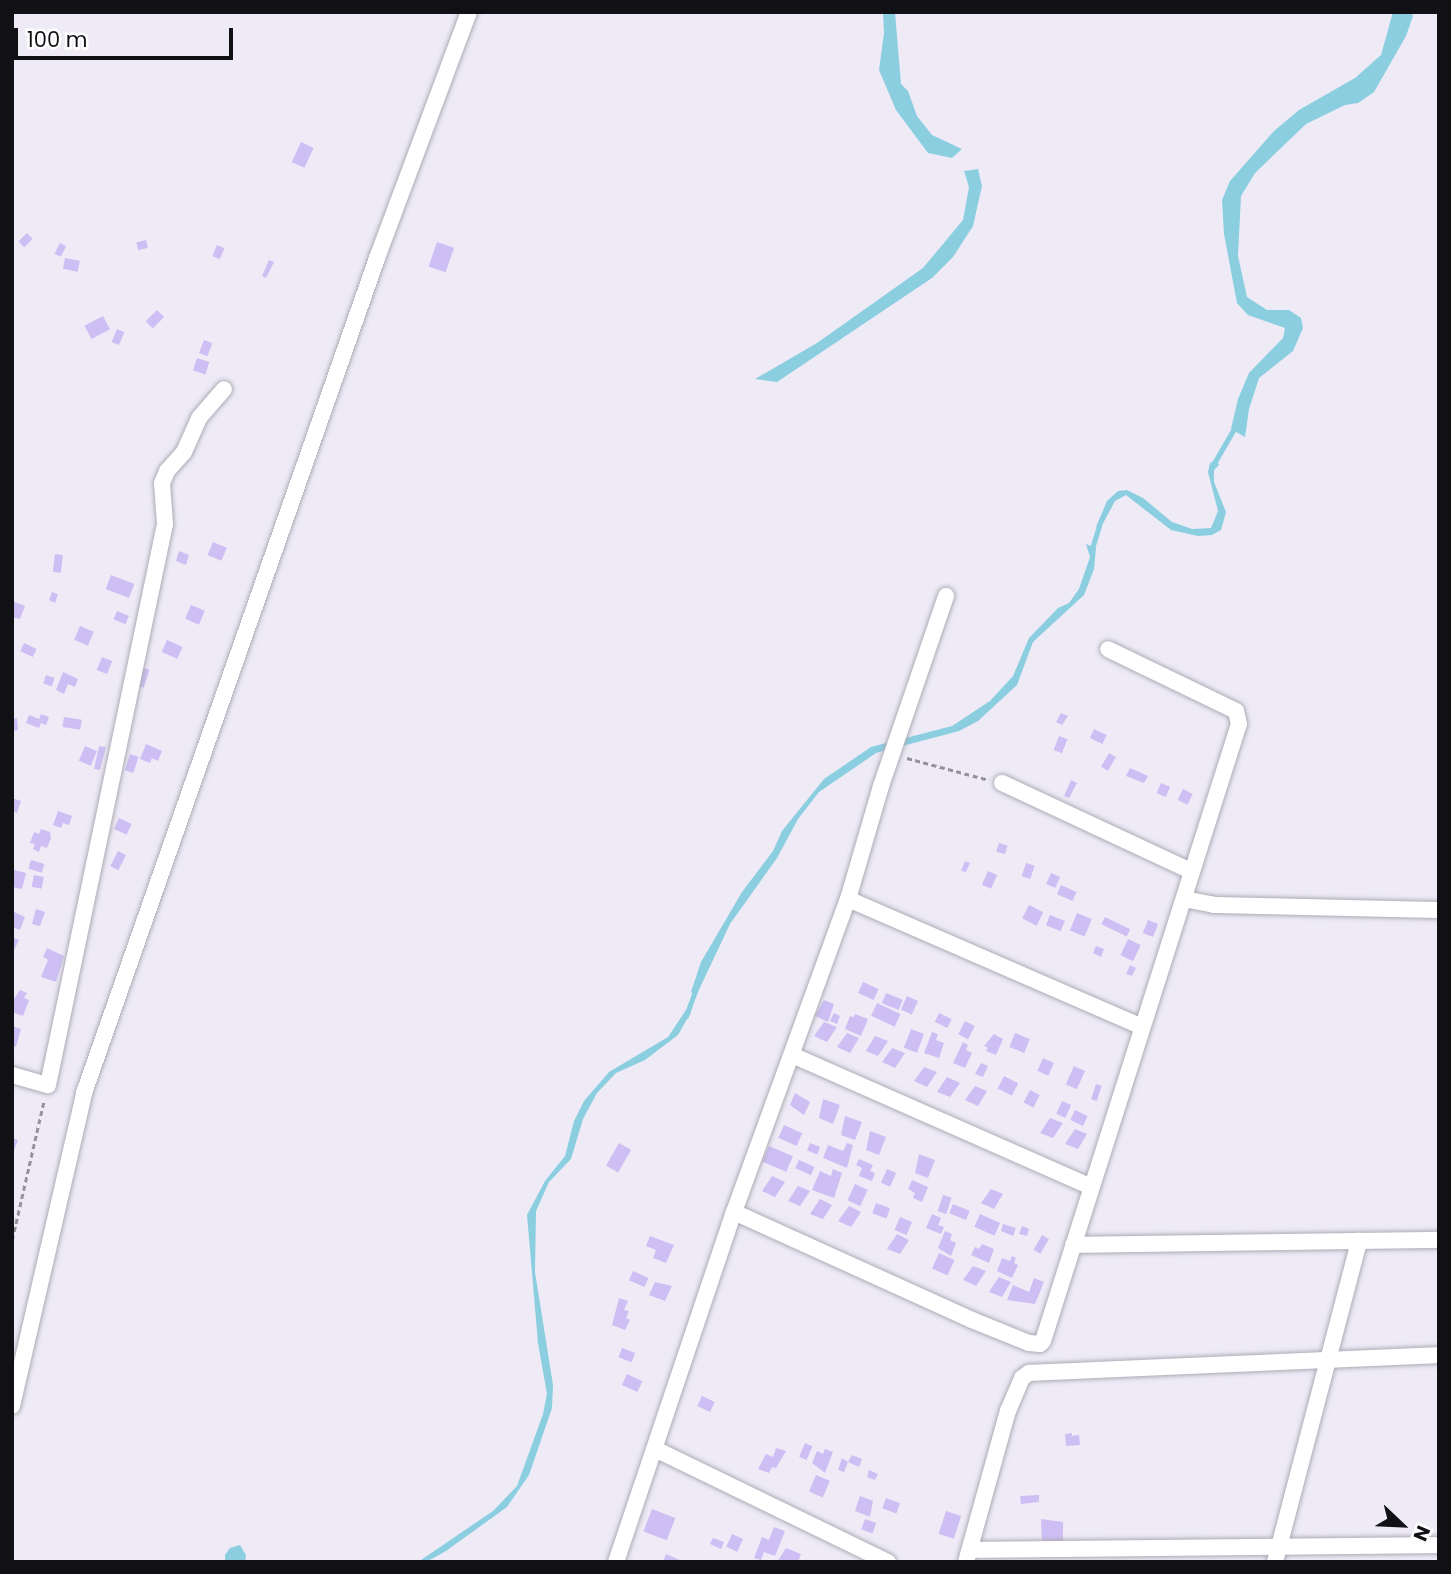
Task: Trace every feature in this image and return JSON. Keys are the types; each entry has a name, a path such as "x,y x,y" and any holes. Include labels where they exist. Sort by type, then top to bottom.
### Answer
{"street":[{"path":"12,1406 84,1093 368,284 469,12"},
{"path":"12,1075 48,1085 165,524 162,483 167,471 179,460 199,418 224,389"},
{"path":"616,1562 734,1212 848,899 946,596"},
{"path":"734,1212 972,1320 1040,1345 1239,724 1237,711 1108,649"},
{"path":"1002,783 1191,871"},
{"path":"848,899 1142,1027"},
{"path":"1184,899 1214,905 1439,910"},
{"path":"792,1055 1091,1187"},
{"path":"1073,1245 1439,1240"},
{"path":"1277,1554 1331,1358 1359,1241"},
{"path":"1439,1355 1029,1373 1022,1378 1008,1411 968,1556 1277,1554 1439,1545"},
{"path":"655,1449 888,1562"}],"path":[{"path":"893,755 1002,783"},
{"path":"12,1240 48,1085"}],"water":[{"path":"883,12 895,12 901,84 908,91 917,116 932,135 962,149 952,158 928,153 896,110 879,70 884,33"},
{"path":"1393,12 1411,12 1413,16 1406,36 1374,92 1358,103 1345,105 1306,124 1255,173 1241,196 1238,256 1247,297 1267,310 1289,310 1301,318 1303,328 1293,351 1259,378 1249,409 1245,437 1231,429 1238,399 1249,373 1283,338 1285,328 1248,315 1237,303 1224,234 1222,200 1230,181 1274,131 1299,110 1355,78 1381,55"},
{"path":"978,169 982,186 973,226 953,257 932,278 777,382 755,379 817,343 923,268 963,220 969,187 964,171"},
{"path":"1216,460 1219,465 1214,470 1214,482 1226,512 1221,530 1212,535 1198,536 1171,530 1126,495 1115,501 1100,529 1096,527 1107,501 1118,491 1127,490 1143,498 1172,522 1192,529 1211,528 1218,511 1208,472 1210,463"},
{"path":"1086,544 1096,548 1094,569 1084,595 1033,642 1017,685 978,721 959,731 876,753 819,792 798,819 777,858 730,924 696,996 691,992 701,962 742,892 773,851 782,831 824,779 871,747 952,726 990,701 1013,676 1029,638 1058,608 1069,603 1079,589 1090,557"},
{"path":"686,1010 691,1012 678,1035 645,1060 616,1073 597,1093 583,1119 571,1159 549,1182 536,1211 535,1272 553,1385 552,1408 529,1475 507,1507 446,1551 426,1562 418,1562 493,1511 517,1486 543,1414 547,1394 538,1343 527,1215 545,1181 565,1156 574,1121 584,1101 609,1072 668,1037"},
{"path":"240,1545 246,1555 245,1562 225,1562 225,1555 230,1548"}],"building":[{"path":"301,142 314,148 304,168 292,162"},
{"path":"27,233 33,239 24,247 19,241"},
{"path":"146,240 148,248 138,250 136,242"},
{"path":"437,242 454,248 446,272 429,267"},
{"path":"60,243 66,246 61,257 55,254"},
{"path":"217,245 224,248 220,259 212,256"},
{"path":"65,258 80,261 78,272 63,269"},
{"path":"269,260 274,262 266,278 262,276"},
{"path":"157,310 164,317 153,328 146,321"},
{"path":"103,316 110,329 92,339 84,326"},
{"path":"117,329 124,332 119,345 112,342"},
{"path":"204,340 212,343 207,356 199,353"},
{"path":"197,358 209,362 205,374 193,370"},
{"path":"213,542 227,548 221,561 208,555"},
{"path":"179,551 189,555 186,565 176,561"},
{"path":"55,554 63,555 61,573 53,572"},
{"path":"111,575 134,584 129,598 106,589"},
{"path":"52,592 58,594 55,603 49,600"},
{"path":"12,601 25,606 20,619 12,617"},
{"path":"191,605 205,611 199,625 185,619"},
{"path":"117,611 129,616 125,624 113,619"},
{"path":"80,626 94,632 88,646 74,640"},
{"path":"167,640 183,647 177,659 162,652"},
{"path":"24,643 37,649 33,657 20,651"},
{"path":"102,657 112,661 107,674 97,670"},
{"path":"141,667 150,670 144,688 135,685"},
{"path":"63,672 78,679 75,687 68,684 64,694 56,690"},
{"path":"46,675 55,678 52,686 43,684"},
{"path":"1061,713 1068,716 1062,725 1056,722"},
{"path":"41,714 49,717 46,725 41,723 39,728 26,723 29,715 39,719"},
{"path":"64,717 82,720 80,730 62,727"},
{"path":"17,718 18,730 12,731 12,719"},
{"path":"1094,729 1107,735 1102,744 1090,738"},
{"path":"1059,736 1067,739 1062,753 1054,750"},
{"path":"146,744 162,751 158,761 152,758 150,763 140,759"},
{"path":"85,746 97,751 91,766 79,761"},
{"path":"99,746 106,747 100,770 94,769"},
{"path":"1109,753 1116,757 1108,771 1101,767"},
{"path":"130,754 139,757 133,773 125,770"},
{"path":"1130,768 1148,776 1144,783 1126,776"},
{"path":"1071,780 1077,783 1069,798 1064,796"},
{"path":"1161,783 1170,787 1166,797 1157,793"},
{"path":"1183,789 1193,794 1187,805 1178,800"},
{"path":"12,798 21,801 17,813 12,811"},
{"path":"58,811 72,816 69,825 63,823 61,828 53,825"},
{"path":"119,818 132,824 127,835 114,829"},
{"path":"41,829 50,832 51,838 47,848 41,846 39,852 33,849 35,844 30,843 34,832 39,834"},
{"path":"999,843 1008,846 1005,854 996,852"},
{"path":"118,851 126,855 118,870 110,866"},
{"path":"31,860 44,864 42,873 28,869"},
{"path":"965,861 970,863 966,872 961,871"},
{"path":"1026,863 1035,866 1030,879 1022,876"},
{"path":"14,870 26,873 22,889 12,887"},
{"path":"988,871 997,875 991,889 982,885"},
{"path":"1051,873 1060,877 1055,888 1046,884"},
{"path":"34,875 44,877 42,889 32,887"},
{"path":"1061,885 1077,892 1072,901 1057,894"},
{"path":"1029,905 1043,912 1036,926 1022,918"},
{"path":"36,909 45,912 40,926 32,924"},
{"path":"12,911 25,917 20,930 12,927"},
{"path":"1077,913 1092,919 1085,937 1070,931"},
{"path":"1050,915 1065,921 1061,931 1046,925"},
{"path":"1105,917 1130,929 1127,936 1101,924"},
{"path":"1148,920 1158,924 1153,937 1143,933"},
{"path":"12,937 19,940 14,950 12,949"},
{"path":"1128,939 1141,945 1133,961 1120,955"},
{"path":"1096,946 1104,949 1101,957 1093,953"},
{"path":"47,948 64,956 56,982 41,977 48,960 43,957"},
{"path":"1130,965 1136,968 1132,976 1126,974"},
{"path":"863,982 879,989 874,1000 858,993"},
{"path":"20,990 27,993 24,998 29,1000 23,1016 12,1012 12,1002"},
{"path":"886,993 903,1000 899,1010 882,1003"},
{"path":"907,996 918,1001 912,1015 901,1010"},
{"path":"824,1000 834,1004 828,1022 815,1016"},
{"path":"877,1003 901,1014 895,1027 871,1016"},
{"path":"834,1013 840,1016 837,1024 830,1021"},
{"path":"939,1013 952,1019 947,1028 935,1022"},
{"path":"855,1014 868,1019 861,1036 845,1029 850,1016 854,1017"},
{"path":"965,1021 975,1026 968,1039 958,1034"},
{"path":"824,1022 837,1027 827,1042 814,1036"},
{"path":"12,1026 21,1029 16,1047 12,1046"},
{"path":"911,1029 924,1034 917,1053 904,1048"},
{"path":"932,1032 938,1034 936,1040 944,1043 939,1058 924,1053"},
{"path":"847,1033 859,1038 850,1053 837,1047"},
{"path":"1015,1033 1030,1039 1024,1053 1009,1047"},
{"path":"994,1034 1003,1039 996,1055 986,1051 988,1048 984,1046"},
{"path":"875,1036 888,1041 878,1056 866,1051"},
{"path":"963,1042 968,1045 966,1050 972,1053 965,1068 953,1063"},
{"path":"892,1048 905,1053 895,1068 882,1062"},
{"path":"1043,1058 1054,1063 1048,1076 1037,1071"},
{"path":"981,1063 988,1066 983,1077 975,1074"},
{"path":"1074,1066 1085,1071 1077,1089 1066,1084"},
{"path":"924,1067 937,1072 927,1087 914,1081"},
{"path":"1004,1076 1018,1083 1012,1096 998,1088"},
{"path":"947,1077 960,1083 950,1097 937,1092"},
{"path":"1096,1084 1102,1086 1097,1101 1091,1099"},
{"path":"975,1086 987,1091 978,1106 965,1100"},
{"path":"1030,1090 1040,1095 1033,1107 1024,1102"},
{"path":"795,1093 810,1102 804,1115 790,1105"},
{"path":"823,1099 840,1105 833,1124 819,1118"},
{"path":"1062,1101 1071,1105 1065,1118 1056,1114"},
{"path":"1075,1110 1088,1116 1083,1126 1070,1120"},
{"path":"845,1116 862,1122 855,1140 841,1135"},
{"path":"1050,1118 1063,1123 1053,1138 1040,1133"},
{"path":"784,1125 802,1133 797,1146 778,1138"},
{"path":"1075,1129 1087,1134 1078,1149 1065,1144"},
{"path":"870,1131 886,1137 879,1155 866,1150"},
{"path":"12,1138 18,1140 12,1155"},
{"path":"619,1143 631,1150 618,1173 606,1166"},
{"path":"810,1143 820,1147 817,1155 807,1150"},
{"path":"847,1143 853,1145 847,1168 823,1158 828,1145 843,1151"},
{"path":"769,1146 793,1156 786,1172 762,1162"},
{"path":"919,1154 935,1160 928,1178 915,1173"},
{"path":"859,1159 873,1165 870,1171 875,1173 872,1181 859,1176 862,1168 856,1165"},
{"path":"799,1160 815,1167 811,1175 795,1168"},
{"path":"833,1169 842,1173 834,1198 812,1190 820,1171 831,1176"},
{"path":"887,1169 896,1173 890,1187 881,1183"},
{"path":"772,1176 785,1182 775,1197 762,1191"},
{"path":"912,1180 928,1187 922,1202 913,1198 915,1193 908,1189"},
{"path":"855,1184 868,1190 860,1206 847,1200"},
{"path":"798,1186 810,1191 800,1206 788,1201"},
{"path":"991,1189 1003,1194 994,1209 981,1203"},
{"path":"943,1195 952,1198 946,1214 938,1211"},
{"path":"820,1199 832,1205 823,1219 810,1214"},
{"path":"876,1203 890,1208 886,1218 872,1213"},
{"path":"953,1204 970,1211 966,1220 949,1213"},
{"path":"849,1206 861,1212 851,1227 838,1221"},
{"path":"932,1214 941,1218 938,1225 944,1227 941,1234 926,1228"},
{"path":"980,1214 1000,1223 994,1236 974,1227"},
{"path":"900,1217 912,1222 906,1235 895,1230"},
{"path":"1003,1224 1016,1228 1013,1236 1001,1231"},
{"path":"1022,1226 1029,1229 1027,1236 1019,1234"},
{"path":"945,1231 952,1234 950,1240 956,1243 951,1256 938,1248"},
{"path":"897,1234 909,1240 900,1254 887,1249"},
{"path":"1042,1235 1049,1239 1040,1254 1034,1250"},
{"path":"650,1236 674,1245 666,1263 653,1258 656,1250 646,1246"},
{"path":"982,1244 994,1249 989,1263 971,1255 975,1247 979,1249"},
{"path":"939,1253 955,1260 948,1275 932,1269"},
{"path":"1012,1256 1016,1258 1014,1263 1018,1265 1012,1278 997,1271 1002,1258 1010,1261"},
{"path":"973,1266 986,1271 976,1286 963,1280"},
{"path":"633,1271 649,1278 644,1287 629,1280"},
{"path":"999,1277 1011,1282 1002,1297 989,1292"},
{"path":"1034,1278 1044,1282 1035,1304 1007,1300 1013,1285 1029,1292"},
{"path":"655,1282 672,1286 665,1301 649,1295"},
{"path":"619,1298 628,1301 624,1310 629,1311 626,1318 630,1320 625,1330 612,1325"},
{"path":"622,1348 635,1353 631,1362 618,1357"},
{"path":"627,1374 642,1381 637,1392 622,1385"},
{"path":"702,1396 715,1402 710,1412 697,1406"},
{"path":"1072,1433 1072,1436 1079,1435 1080,1445 1066,1446 1065,1434"},
{"path":"805,1443 812,1446 807,1460 799,1457"},
{"path":"776,1448 786,1451 776,1468 772,1467 769,1473 758,1469 766,1454 773,1457"},
{"path":"825,1449 833,1452 825,1473 812,1463 817,1451 823,1454"},
{"path":"852,1455 862,1459 859,1467 848,1462"},
{"path":"842,1458 848,1462 844,1472 838,1470"},
{"path":"869,1470 878,1474 875,1480 867,1477"},
{"path":"816,1475 830,1481 823,1497 809,1492"},
{"path":"1039,1495 1039,1502 1021,1504 1020,1496"},
{"path":"860,1496 873,1501 870,1517 855,1511"},
{"path":"886,1498 900,1503 896,1513 882,1508"},
{"path":"652,1509 675,1518 667,1540 643,1531"},
{"path":"946,1511 961,1516 954,1539 939,1534"},
{"path":"865,1519 876,1523 873,1533 861,1529"},
{"path":"1041,1519 1063,1522 1063,1541 1042,1541"},
{"path":"774,1527 785,1531 775,1556 764,1552 761,1560 754,1558 762,1537 769,1540"},
{"path":"732,1534 743,1539 737,1552 726,1547"},
{"path":"713,1538 724,1542 721,1549 710,1544"},
{"path":"786,1548 801,1554 798,1562 777,1562"},
{"path":"666,1554 684,1562 663,1562"}],"waterway":[{"path":"1213,465 1235,427"},
{"path":"1091,552 1100,523"},
{"path":"686,1016 695,991"}]}
